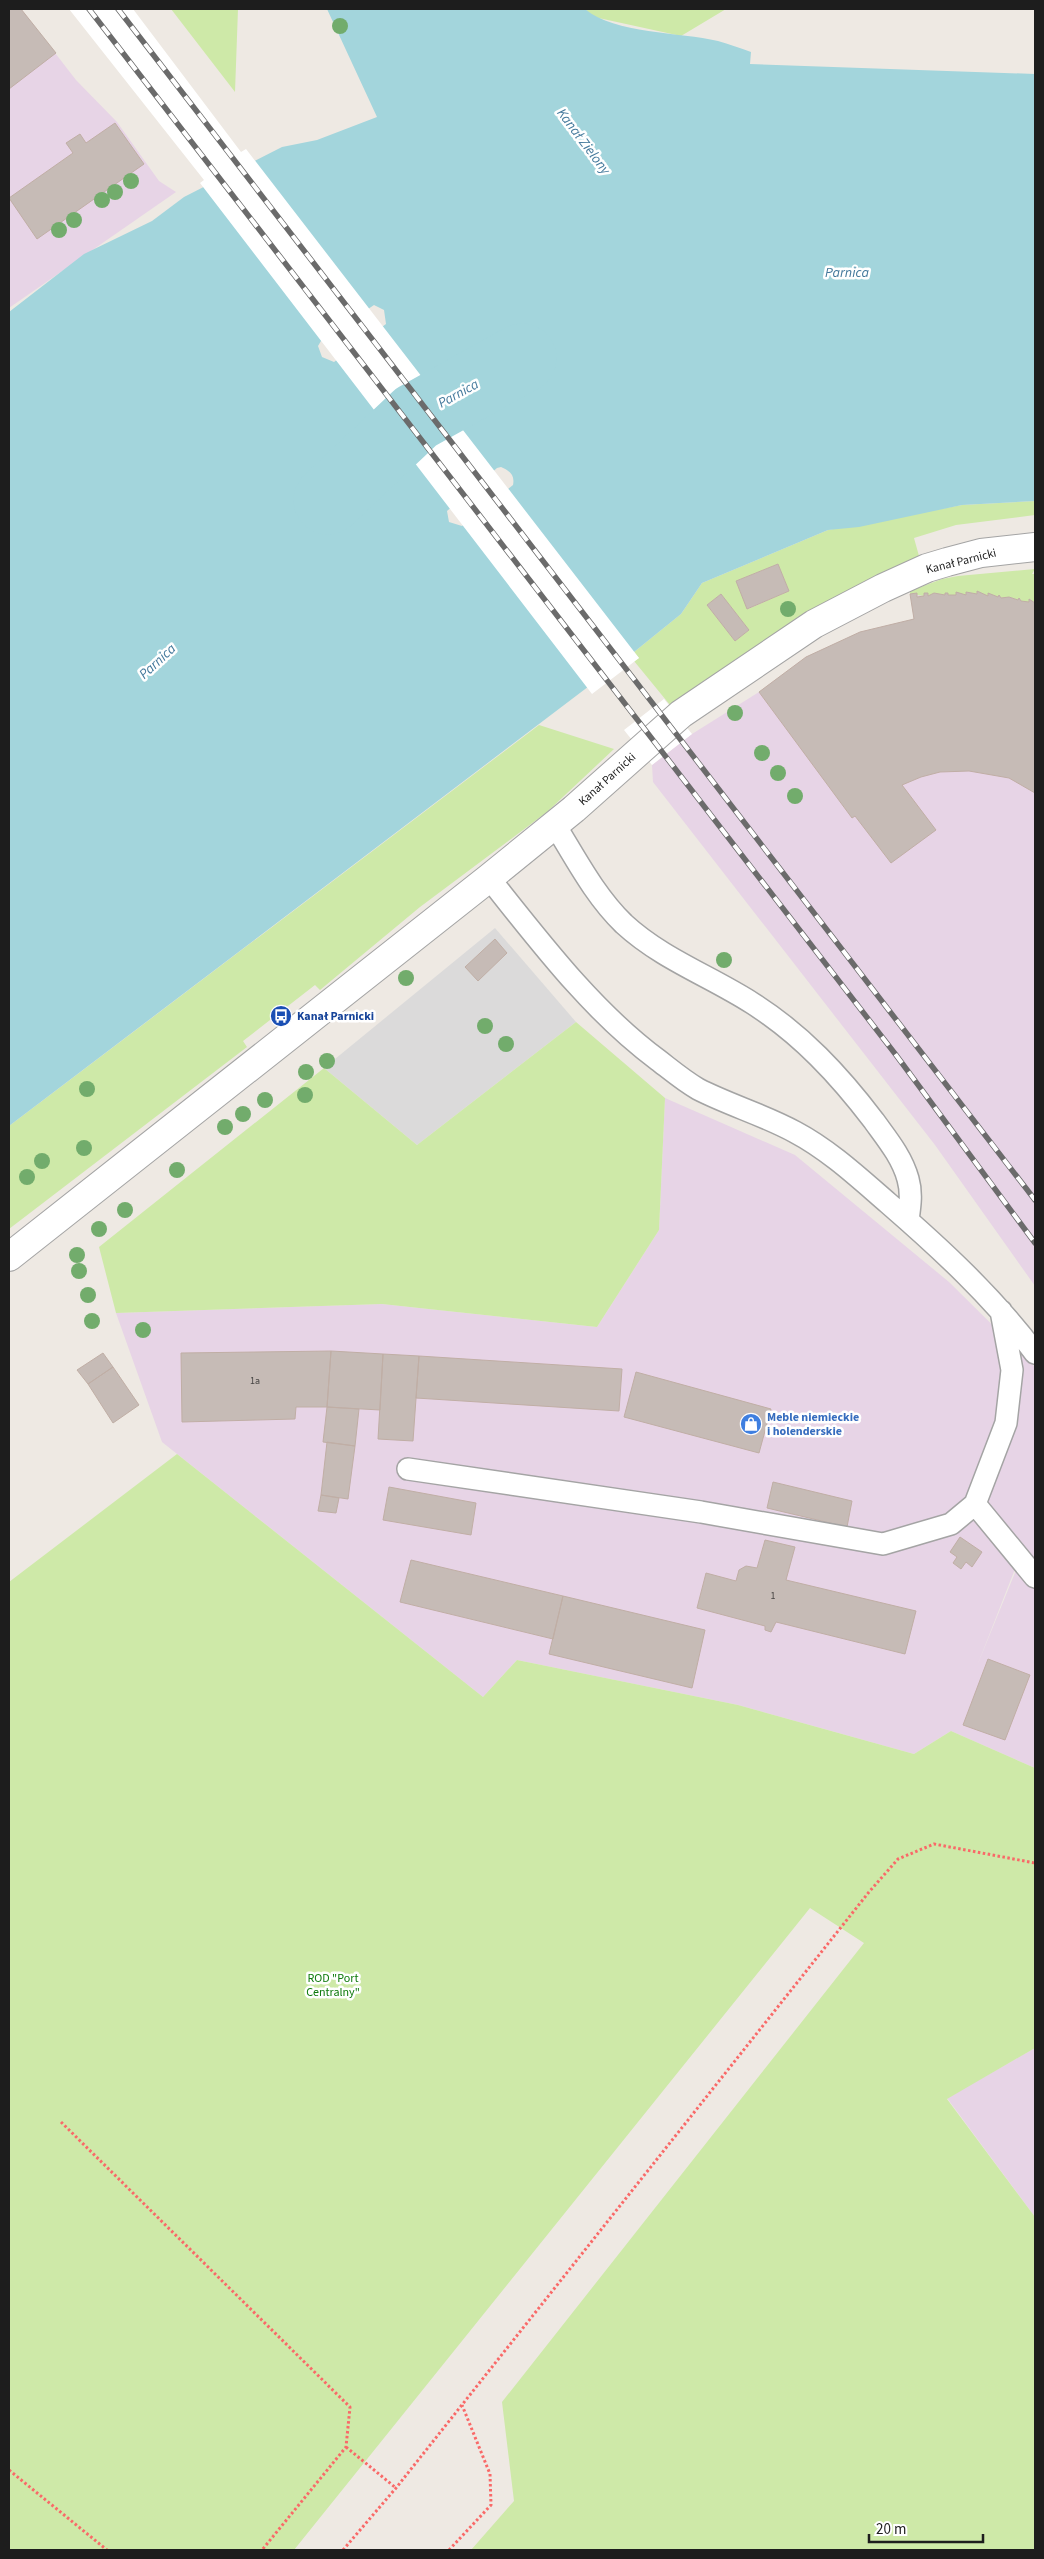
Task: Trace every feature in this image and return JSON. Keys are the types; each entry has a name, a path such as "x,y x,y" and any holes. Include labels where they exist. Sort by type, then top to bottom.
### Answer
{"street":[{"name":"Kanał Parnicki","path":"9,1257 555,825 681,714 814,624 927,568 982,553 1035,547"}],"lane":[{"path":"555,825 588,878 625,924 674,961 750,1002 777,1019 834,1070 889,1142 902,1164 908,1180 911,1201 908,1220"},
{"path":"489,878 587,995 619,1027 656,1059 696,1087 795,1132 837,1160 908,1220 1001,1311 1035,1353"},
{"path":"408,1469 701,1512 883,1544 951,1524 975,1504 1006,1422 1012,1370 1001,1311"},
{"path":"975,1504 1035,1577"}],"path":[{"path":"343,2550 396,2488 869,1892 898,1859 934,1844 1035,1863"},
{"path":"61,2122 350,2407 346,2448 262,2550"},
{"path":"449,2550 491,2505 490,2474 462,2405"},
{"path":"346,2448 396,2488"},
{"path":"9,2470 107,2550"}],"shaded area":[{"path":"9,9 21,9 76,80 117,122 159,181 176,192 9,308"},
{"path":"1035,574 1035,1286 935,1145 653,782 652,765 692,734 759,692 806,657 860,632 914,619 910,594"},
{"path":"495,928 576,1022 417,1145 324,1068"},
{"path":"665,1098 795,1155 949,1282 1035,1367 1035,1768 951,1731 914,1754 738,1705 517,1660 483,1697 162,1442 116,1313 382,1304 597,1327 659,1230","holes":["1023,1553 977,1666 1015,1569"]},
{"path":"1035,2048 1035,2217 947,2098"}],"green space":[{"path":"171,9 238,9 235,92"},
{"path":"585,9 726,9 681,36 594,17"},
{"path":"1035,501 1035,515 956,525 914,538 919,556 853,588 822,606 760,644 670,705 634,661 639,658 634,652 681,614 702,583 828,530 962,505","holes":["778,564 789,591 748,609 736,581","721,594 749,630 735,641 707,605"]},
{"path":"1035,569 1032,574 1035,574 1035,603 1030,599 1029,602 1021,601 1019,598 1018,600 1009,597 1001,598 999,595 998,597 988,593 988,596 977,591 977,594 967,592 966,595 959,595 956,592 956,595 948,595 946,593 945,595 935,593 928,596 924,593 924,596 910,594 910,591 942,579"},
{"path":"539,725 614,749 547,812 420,907 320,990 315,985 243,1041 247,1047 9,1229 9,1126"},
{"path":"576,1022 665,1098 659,1230 597,1327 382,1304 116,1313 99,1247 324,1068 417,1145"},
{"name":"ROD \"Port Centralny\"","path":"177,1454 483,1697 517,1660 738,1705 914,1754 951,1731 1035,1768 1035,2048 947,2099 1035,2217 1035,2550 471,2550 514,2501 502,2402 864,1943 810,1908 294,2550 9,2550 9,1582"}],"water":[{"name":"Kanał Zielony","path":"327,9 585,9 598,17 630,28 703,38 751,52 750,64 1035,74 1035,501 962,505 859,527 828,530 702,583 681,614 634,652 9,1126 9,312 84,254 152,221 184,197 282,147 317,140 377,117","holes":["374,305 384,310 386,324 334,362 322,357 318,346 321,341","501,467 511,474 513,485 462,526 449,522 447,511 497,468"]}],"pier":[{"path":"69,9 133,9 241,152 246,149 639,658 592,694 200,183 204,180"},
{"path":"664,699 692,734 652,765 624,730"}],"building":[{"path":"9,9 21,9 56,53 9,89"},
{"path":"115,123 144,164 37,239 9,198 73,153 66,143 80,134 86,143"},
{"path":"778,564 789,591 747,609 736,581"},
{"path":"977,591 988,596 988,593 998,597 999,595 1001,598 1009,597 1018,600 1019,598 1021,601 1029,602 1029,599 1035,603 1035,793 1009,778 969,771 940,772 902,785 936,830 891,863 855,816 852,818 759,692 806,657 860,632 914,619 910,594 917,593 917,597 924,596 924,593 928,593 928,596 934,593 956,595 956,592 966,595 966,592 977,594"},
{"path":"721,594 749,630 735,641 707,605"},
{"path":"495,939 507,953 478,981 465,967"},
{"path":"331,1351 383,1354 380,1410 327,1407"},
{"path":"331,1351 327,1407 296,1407 295,1419 182,1422 181,1353"},
{"path":"103,1353 113,1367 88,1384 77,1370"},
{"path":"383,1354 419,1356 413,1441 378,1439"},
{"path":"419,1356 622,1369 619,1411 416,1398"},
{"path":"113,1367 139,1405 113,1423 88,1384"},
{"path":"636,1372 771,1409 759,1453 624,1417"},
{"path":"327,1407 359,1409 355,1446 323,1442"},
{"path":"327,1442 355,1446 348,1499 321,1495"},
{"path":"773,1482 852,1501 847,1527 767,1508"},
{"path":"389,1487 476,1503 471,1535 383,1520"},
{"path":"321,1495 339,1498 336,1513 318,1511"},
{"path":"960,1537 982,1552 972,1567 966,1562 961,1569 953,1563 957,1557 950,1552"},
{"path":"765,1540 795,1547 786,1580 916,1611 905,1654 776,1622 771,1632 765,1630 765,1626 697,1608 706,1573 736,1581 739,1570 746,1566 757,1568"},
{"path":"411,1560 563,1596 553,1639 400,1602"},
{"path":"563,1596 705,1630 692,1688 549,1654"},
{"path":"988,1659 1030,1675 1005,1740 963,1725"}],"waterway":[{"name":"Parnica","path":"328,500 416,417 522,358"}],"railway":[{"path":"89,9 896,1055 1035,1243"},
{"path":"118,9 1035,1200"}],"place":[{"name":"Kanał Parnicki","path":"281,1016"},
{"name":"Meble niemieckie i holenderskie","path":"751,1424"}]}
